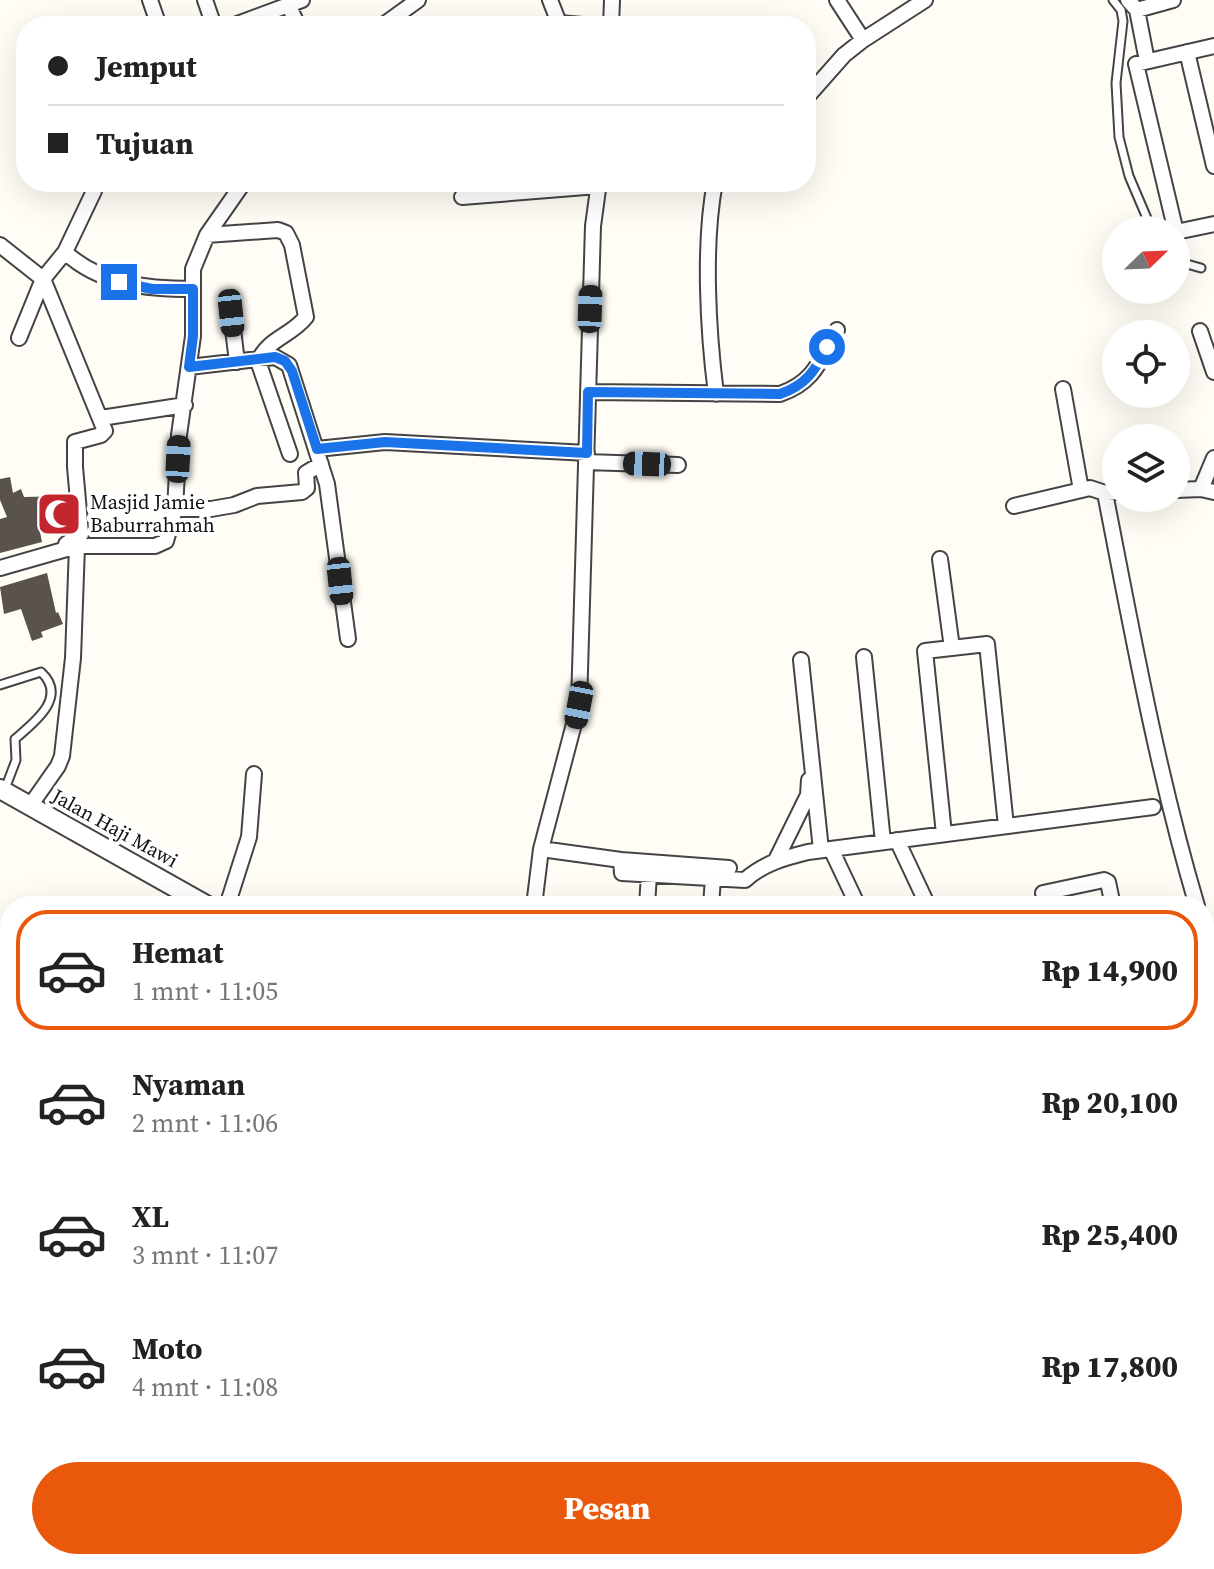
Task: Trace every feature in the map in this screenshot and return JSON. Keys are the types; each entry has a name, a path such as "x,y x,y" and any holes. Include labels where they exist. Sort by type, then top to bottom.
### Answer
{"street":[{"path":"390,0 398,15 418,0"},
{"path":"837,0 863,40"},
{"path":"816,87 844,55 925,0"},
{"path":"1147,61 1132,5 1173,0"},
{"path":"267,7 296,3"},
{"path":"1214,46 1136,64 1176,232 1214,224"},
{"path":"1187,52 1214,166"},
{"path":"19,338 43,279 65,252 94,192"},
{"path":"0,568 77,546 161,545 166,541 175,509 179,435 193,336 193,269 207,235 237,192"},
{"path":"462,197 478,192"},
{"path":"535,896 541,849 579,705 593,192"},
{"path":"713,192 709,216 710,350 716,394"},
{"path":"207,235 278,230 286,233 292,245 306,317 300,325 267,345 258,361 290,454"},
{"path":"0,245 43,279 101,418 104,433 80,439 74,445 80,536 66,543 0,560"},
{"path":"65,252 97,274 119,282 152,289 193,289"},
{"path":"231,313 237,362"},
{"path":"588,392 780,394 798,387 812,376 837,330"},
{"path":"1200,331 1214,372"},
{"path":"189,367 275,357 289,365 330,498 348,639"},
{"path":"1063,389 1081,490"},
{"path":"101,418 185,405"},
{"path":"317,449 385,442 678,465"},
{"path":"1208,490 1214,458"},
{"path":"175,509 211,509 257,496 302,492 307,488 306,473 321,464"},
{"path":"1014,506 1090,488 1102,491"},
{"path":"1114,512 1139,668 1194,896"},
{"path":"30,806 62,756 73,658 77,546"},
{"path":"940,559 952,648"},
{"path":"944,834 925,651 987,644 1006,826"},
{"path":"864,657 890,841 922,896"},
{"path":"801,660 812,762 826,849 852,896"},
{"path":"776,860 808,795 812,762"},
{"path":"230,896 249,837 254,774"},
{"name":"Jalan Haji Mawi","path":"2,790 190,896"},
{"path":"621,860 622,873 745,880 776,860 826,849 1153,807"},
{"path":"541,849 621,860 729,868"},
{"path":"648,896 649,874"},
{"path":"712,896 713,878"},
{"path":"1043,893 1104,880 1108,882 1111,896"}],"lane":[{"path":"1113,0 1121,10 1123,21 1116,83 1119,137 1129,176 1146,216"},
{"path":"1190,265 1201,268"},
{"path":"0,685 41,672 46,676 53,694 42,712 15,739 16,760 2,790"}],"building":[{"path":"10,477 13,493 21,489 24,497 68,496 70,529 40,532 42,542 0,553 0,519 7,517 0,500 0,479"},
{"path":"47,573 56,613 63,624 41,632 43,637 32,641 21,609 4,614 0,587"}],"place":[{"name":"Masjid Jamie Baburrahmah","path":"59,514"}],"route":[{"path":"119,282 141,288 193,289 193,336 189,367 275,357 285,361 292,371 317,449 385,442 587,453 588,392 780,394 798,387 812,376 827,347"}]}
